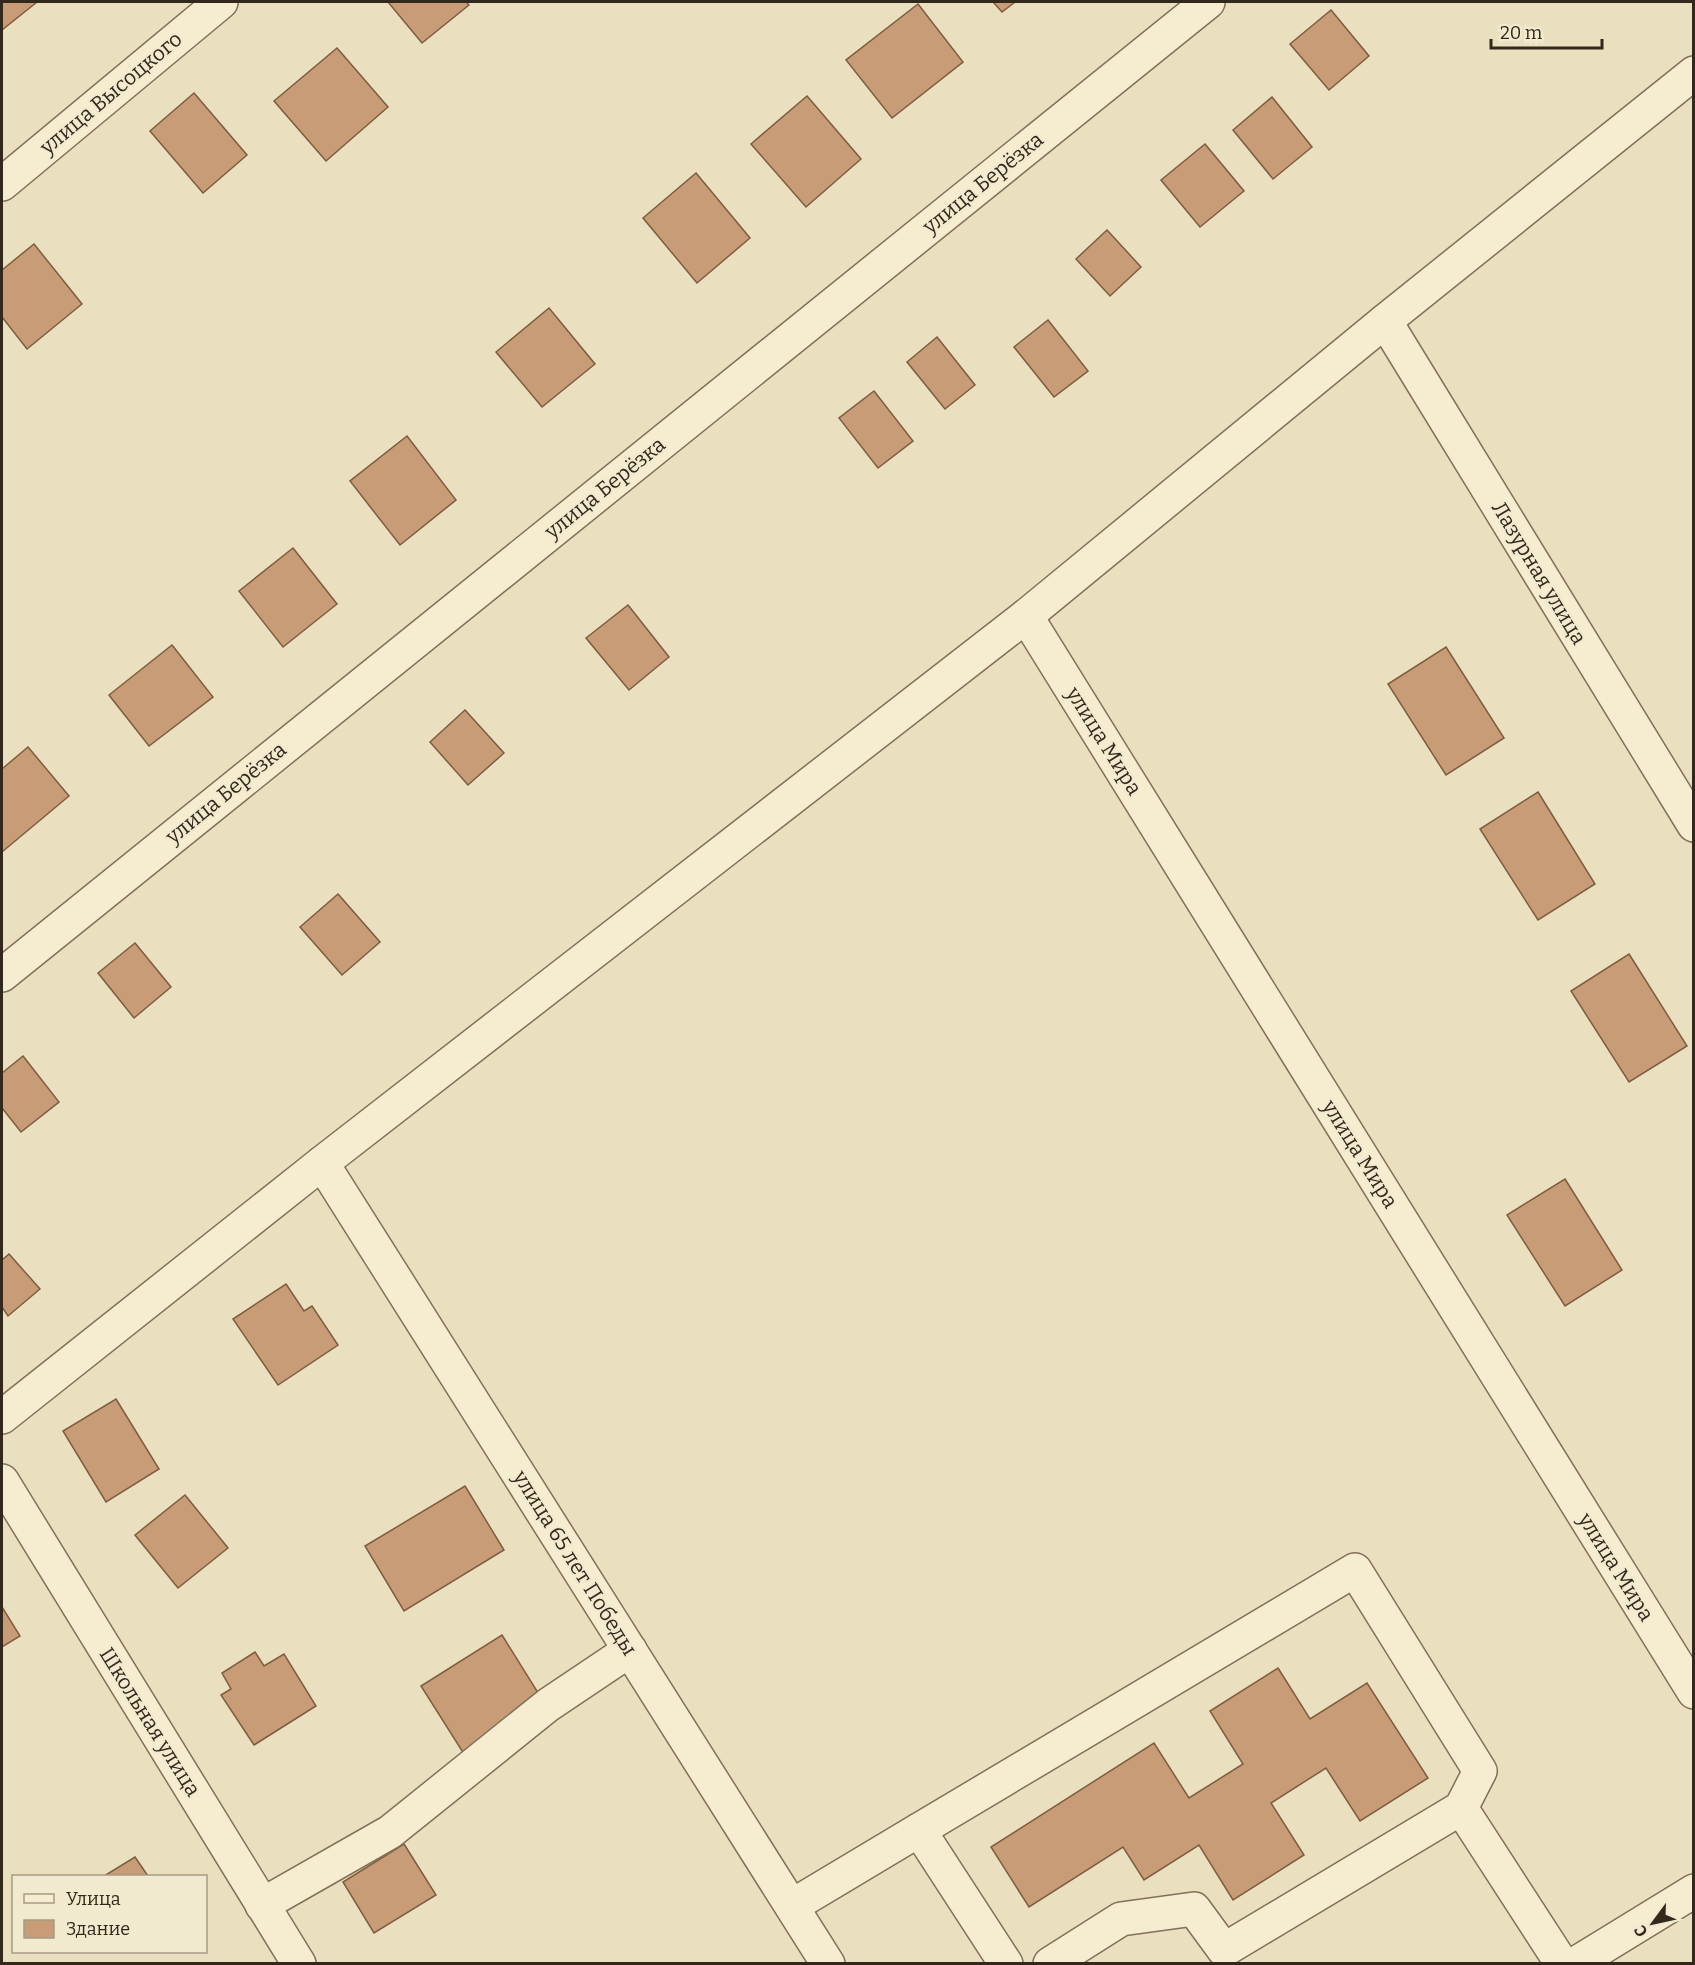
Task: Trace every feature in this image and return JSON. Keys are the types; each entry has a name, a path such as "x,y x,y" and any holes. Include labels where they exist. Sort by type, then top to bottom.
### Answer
{"street":[{"name":"улица Высоцкого","path":"2,184 221,2"},
{"name":"улица Берёзка","path":"2,975 1208,2"},
{"path":"2,1417 322,1163 1026,616 1385,321 1694,73"},
{"name":"Лазурная улица","path":"1385,321 1694,825"},
{"name":"улица Мира","path":"1026,616 1694,1692"},
{"name":"улица 65 лет Победы","path":"322,1163 828,1964"},
{"name":"Школьная улица","path":"2,1481 299,1964"},
{"path":"792,1906 1355,1570 1480,1771 1461,1808 1224,1950 1194,1909 1121,1919 1050,1964"},
{"path":"262,1905 390,1832 548,1705 630,1650"},
{"path":"1461,1808 1562,1964"},
{"path":"919,1830 1006,1964"},
{"path":"1575,1964 1694,1891"}],"building":[{"path":"2,2 37,2 2,30"},
{"path":"388,2 466,2 469,5 422,43"},
{"path":"993,2 1015,2 1002,12"},
{"path":"918,4 963,62 892,118 846,60"},
{"path":"1331,10 1369,56 1329,90 1290,44"},
{"path":"337,48 388,107 326,161 274,101"},
{"path":"194,93 247,155 203,193 150,131"},
{"path":"807,96 861,159 806,207 751,144"},
{"path":"1272,97 1312,147 1273,179 1233,130"},
{"path":"1205,144 1244,191 1200,227 1161,180"},
{"path":"696,173 750,238 697,283 643,218"},
{"path":"1107,230 1141,267 1110,296 1076,259"},
{"path":"34,244 82,304 27,349 2,317 2,270"},
{"path":"549,308 595,364 542,407 496,352"},
{"path":"1048,320 1088,371 1054,397 1014,347"},
{"path":"937,337 975,385 945,409 907,362"},
{"path":"874,391 913,441 878,468 839,418"},
{"path":"407,436 456,500 400,545 350,481"},
{"path":"293,548 337,604 283,647 239,591"},
{"path":"628,605 669,657 629,690 586,638"},
{"path":"172,645 213,697 149,746 109,695"},
{"path":"1446,647 1504,738 1446,775 1388,684"},
{"path":"465,710 504,753 468,785 430,742"},
{"path":"28,747 69,796 2,852 2,769"},
{"path":"1538,792 1595,884 1538,920 1480,829"},
{"path":"338,894 380,942 342,975 300,927"},
{"path":"135,943 171,987 134,1018 98,973"},
{"path":"1629,954 1687,1046 1629,1082 1571,991"},
{"path":"23,1056 59,1102 21,1132 2,1108 2,1073"},
{"path":"1565,1179 1622,1270 1565,1306 1507,1215"},
{"path":"9,1254 40,1289 8,1316 2,1307 2,1260"},
{"path":"286,1284 304,1311 312,1306 338,1345 278,1385 233,1319"},
{"path":"116,1399 159,1469 106,1502 63,1431"},
{"path":"465,1486 504,1550 404,1611 365,1546"},
{"path":"185,1495 228,1548 178,1588 135,1535"},
{"path":"2,1607 20,1636 2,1647"},
{"path":"502,1635 545,1704 464,1754 421,1686"},
{"path":"255,1652 264,1666 284,1654 316,1706 254,1745 221,1695 231,1689 222,1673"},
{"path":"1278,1668 1310,1719 1367,1683 1428,1778 1360,1821 1326,1768 1271,1803 1304,1855 1233,1900 1199,1845 1144,1880 1123,1847 1029,1907 991,1847 1154,1743 1189,1798 1243,1764 1210,1711"},
{"path":"404,1844 436,1895 374,1933 343,1882"},
{"path":"135,1857 147,1875 106,1875"}]}
